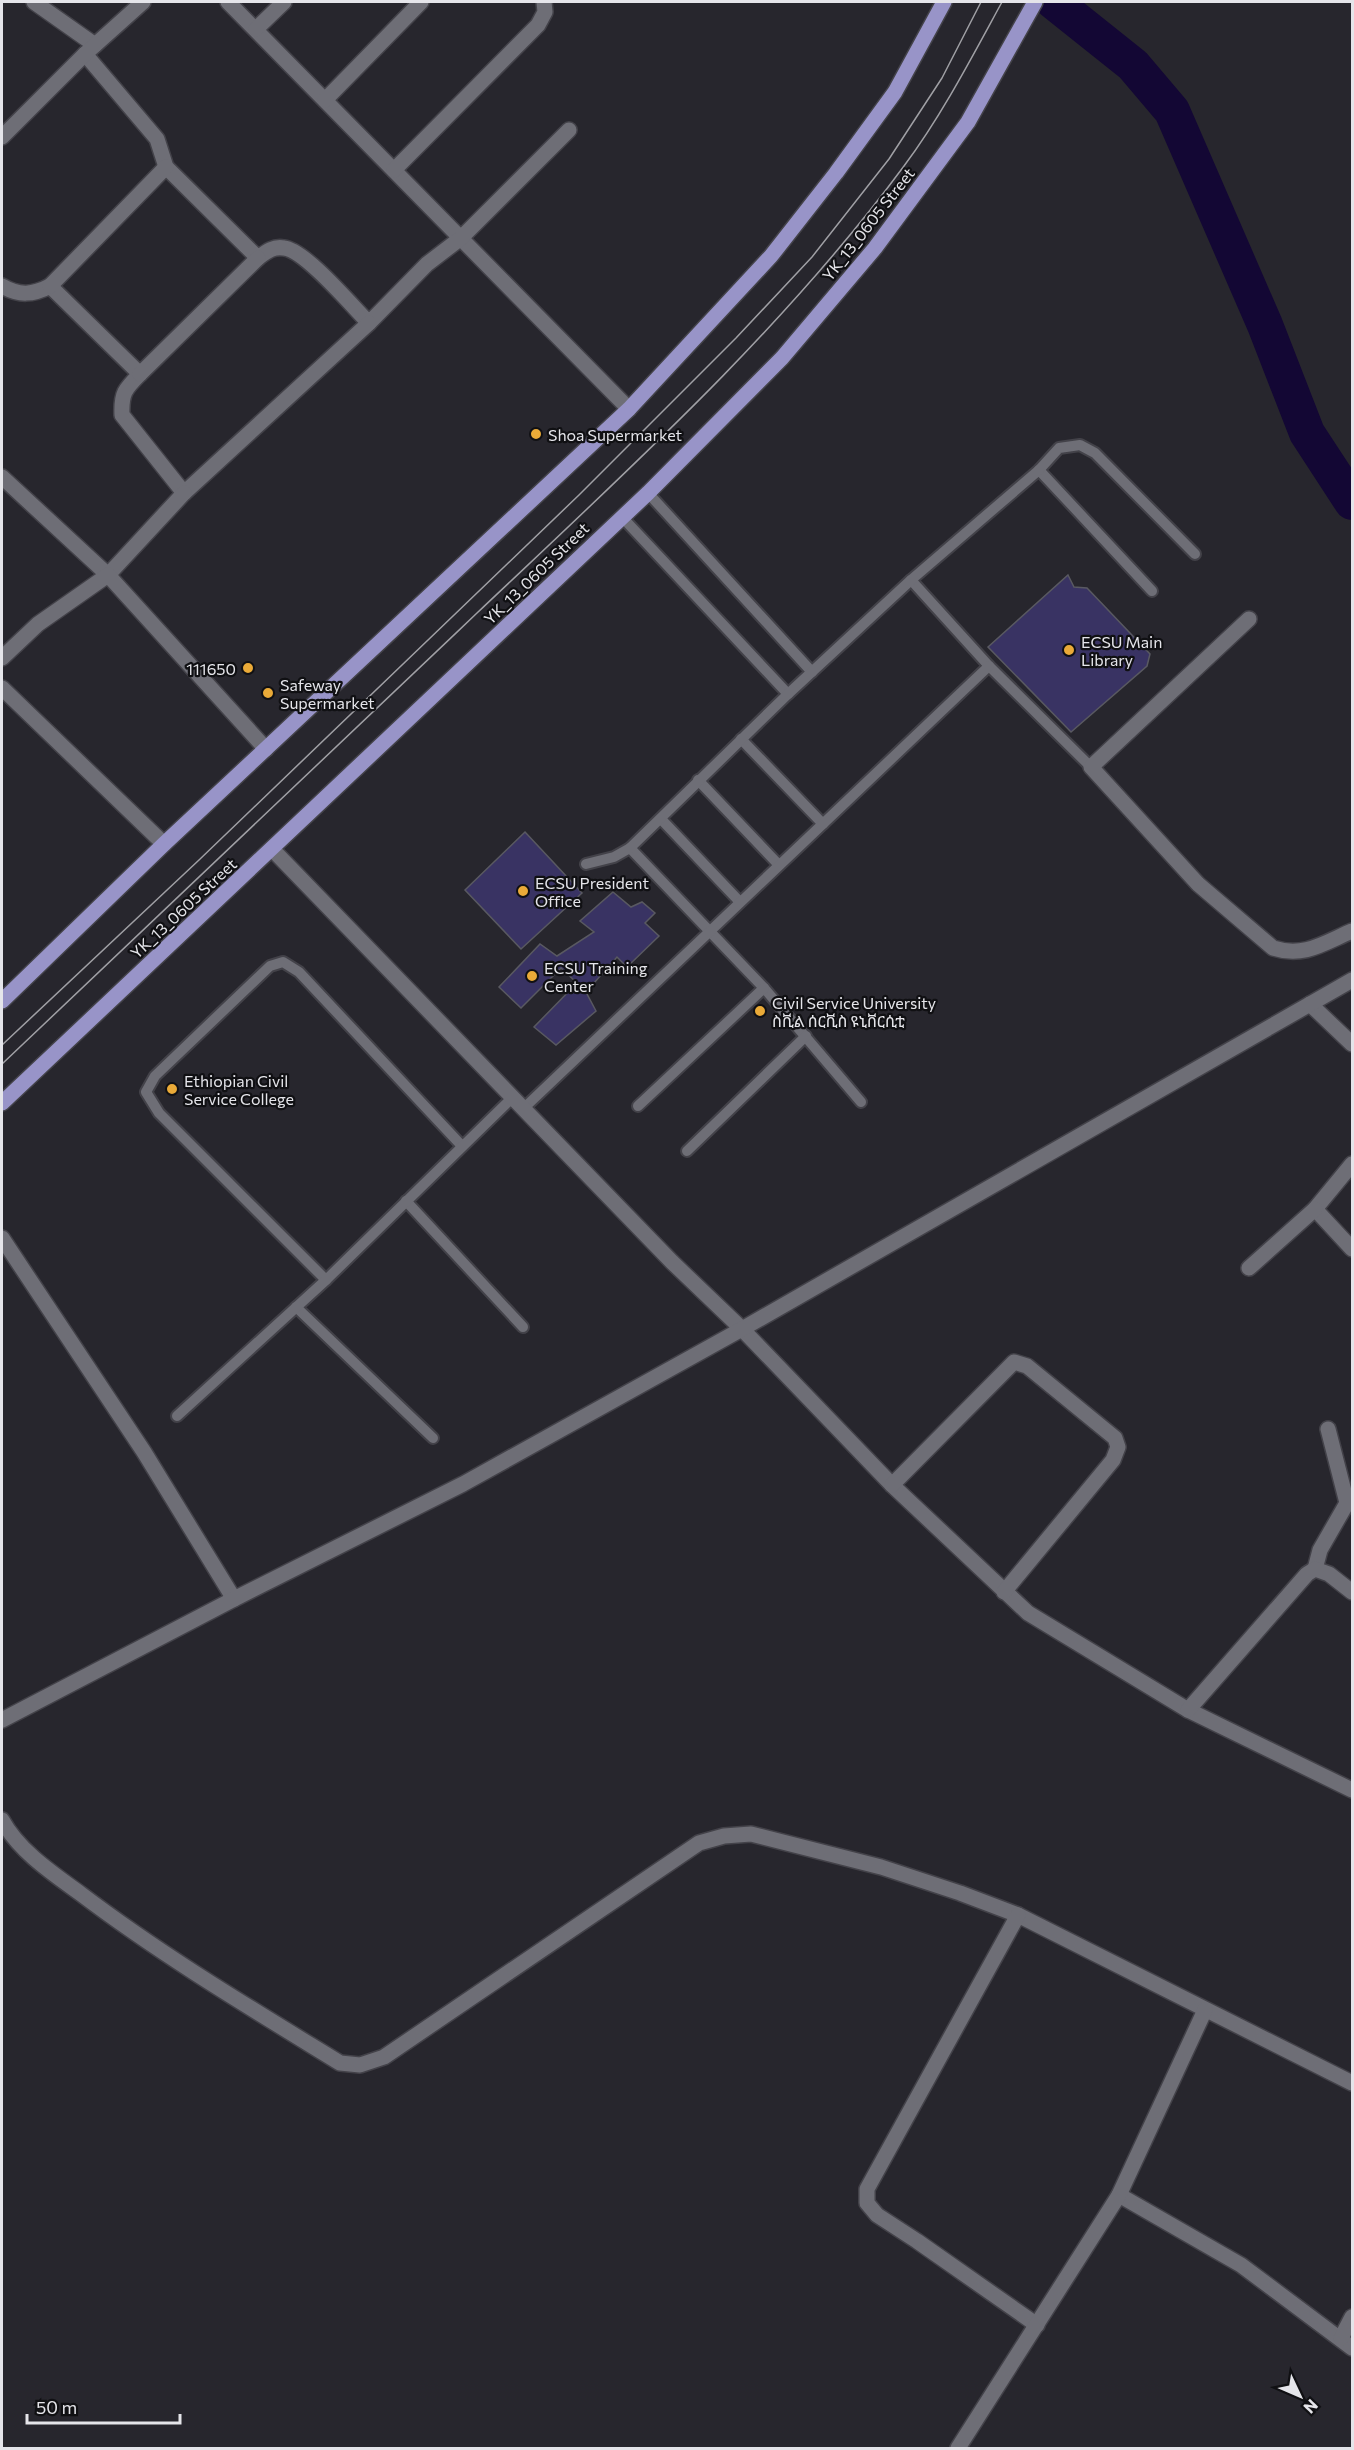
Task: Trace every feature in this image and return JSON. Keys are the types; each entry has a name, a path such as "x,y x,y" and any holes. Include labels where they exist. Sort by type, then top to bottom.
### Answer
{"main road":[{"path":"2,1001 164,844 629,409 771,256 836,173 894,92 944,2"},
{"name":"YK_13_0605 Street","path":"2,1103 648,493 782,358 875,248 968,122 1032,8"}],"street":[{"path":"34,2 90,49 157,139 166,167 258,258"},
{"path":"2,137 90,49 144,2"},
{"path":"228,2 629,409"},
{"path":"256,29 284,2"},
{"path":"325,100 421,2"},
{"path":"393,170 538,25 545,12 544,2"},
{"path":"2,658 38,624 108,574 184,493 369,323 427,264 461,238 569,130"},
{"path":"2,286 19,293 35,294 50,286 166,167"},
{"path":"184,493 122,415 121,400 124,390 258,258 268,250 284,248 300,254 369,323"},
{"path":"50,286 140,374"},
{"path":"2,477 108,574 266,749"},
{"path":"1249,619 1091,767 1198,884 1273,948 1286,952 1305,952 1353,931"},
{"path":"2,688 164,844"},
{"path":"272,849 672,1262 742,1329 892,1485 1028,1613 1188,1710 1353,1790"},
{"path":"2,1720 234,1599 463,1484 742,1329 1353,980"},
{"path":"1310,1004 1353,1044"},
{"path":"1250,1268 1315,1209 1353,1164"},
{"path":"1315,1209 1353,1249"},
{"path":"2,1238 144,1452 234,1599"},
{"path":"892,1485 1014,1362 1027,1366 1115,1438 1118,1447 1113,1460 1004,1592"},
{"path":"1188,1710 1307,1574 1315,1569 1320,1550 1347,1503 1328,1429"},
{"path":"1315,1569 1329,1574 1353,1592"},
{"path":"2,1820 9,1833 45,1867 116,1921 340,2062 360,2065 384,2057 699,1843 724,1836 751,1834 881,1867 1018,1915 1353,2083"},
{"path":"1018,1915 867,2189 867,2204 877,2215 1037,2325"},
{"path":"958,2448 1119,2195 1205,2010"},
{"path":"1119,2195 1241,2265 1347,2343 1353,2317"}],"lane":[{"path":"586,864 614,857 630,848 788,694 911,580 1039,470 1059,448 1080,445 1095,453 1195,554"},
{"path":"1039,470 1152,591"},
{"path":"648,493 812,672"},
{"path":"622,517 788,694"},
{"path":"911,580 989,666 1091,767"},
{"path":"177,1416 326,1280 462,1146 518,1102 710,933 739,901 989,666"},
{"path":"741,739 823,824"},
{"path":"699,780 778,864"},
{"path":"661,819 739,901"},
{"path":"630,848 764,988 861,1102"},
{"path":"326,1280 159,1113 146,1092 155,1076 270,966 283,962 299,972 462,1146"},
{"path":"638,1106 764,988"},
{"path":"687,1151 806,1036"},
{"path":"406,1202 523,1327"},
{"path":"296,1307 433,1438"}],"building":[{"name":"ECSU Main Library","path":"1068,575 1074,587 1087,588 1150,654 1147,666 1071,732 988,647"},
{"name":"ECSU President Office","path":"525,832 582,893 521,949 465,890"},
{"name":"ECSU Training Center","path":"613,892 631,907 642,902 655,913 645,923 659,936 627,967 617,957 586,992 596,1011 556,1045 534,1027 577,983 561,968 521,1008 499,987 540,944 557,956 594,932 580,921"}],"waterway":[{"path":"1054,2 1133,65 1172,111 1265,325 1307,433 1352,502"}],"tram line":[{"path":"2,1045 199,860 579,495 736,338 812,257 889,159 942,78 981,2"},
{"path":"2,1064 589,507 755,343 857,227 918,147 968,65 1002,2"}],"place":[{"name":"Shoa Supermarket","path":"536,434"},
{"name":"ECSU Main Library","path":"1069,650"},
{"name":"111650","path":"248,668"},
{"name":"Safeway Supermarket","path":"268,693"},
{"name":"ECSU President Office","path":"523,891"},
{"name":"ECSU Training Center","path":"532,976"},
{"name":"Civil Service University ስቪል ሰርቪስ ዩኒቨርሲቲ","path":"760,1011"},
{"name":"Ethiopian Civil Service College","path":"172,1089"}]}
